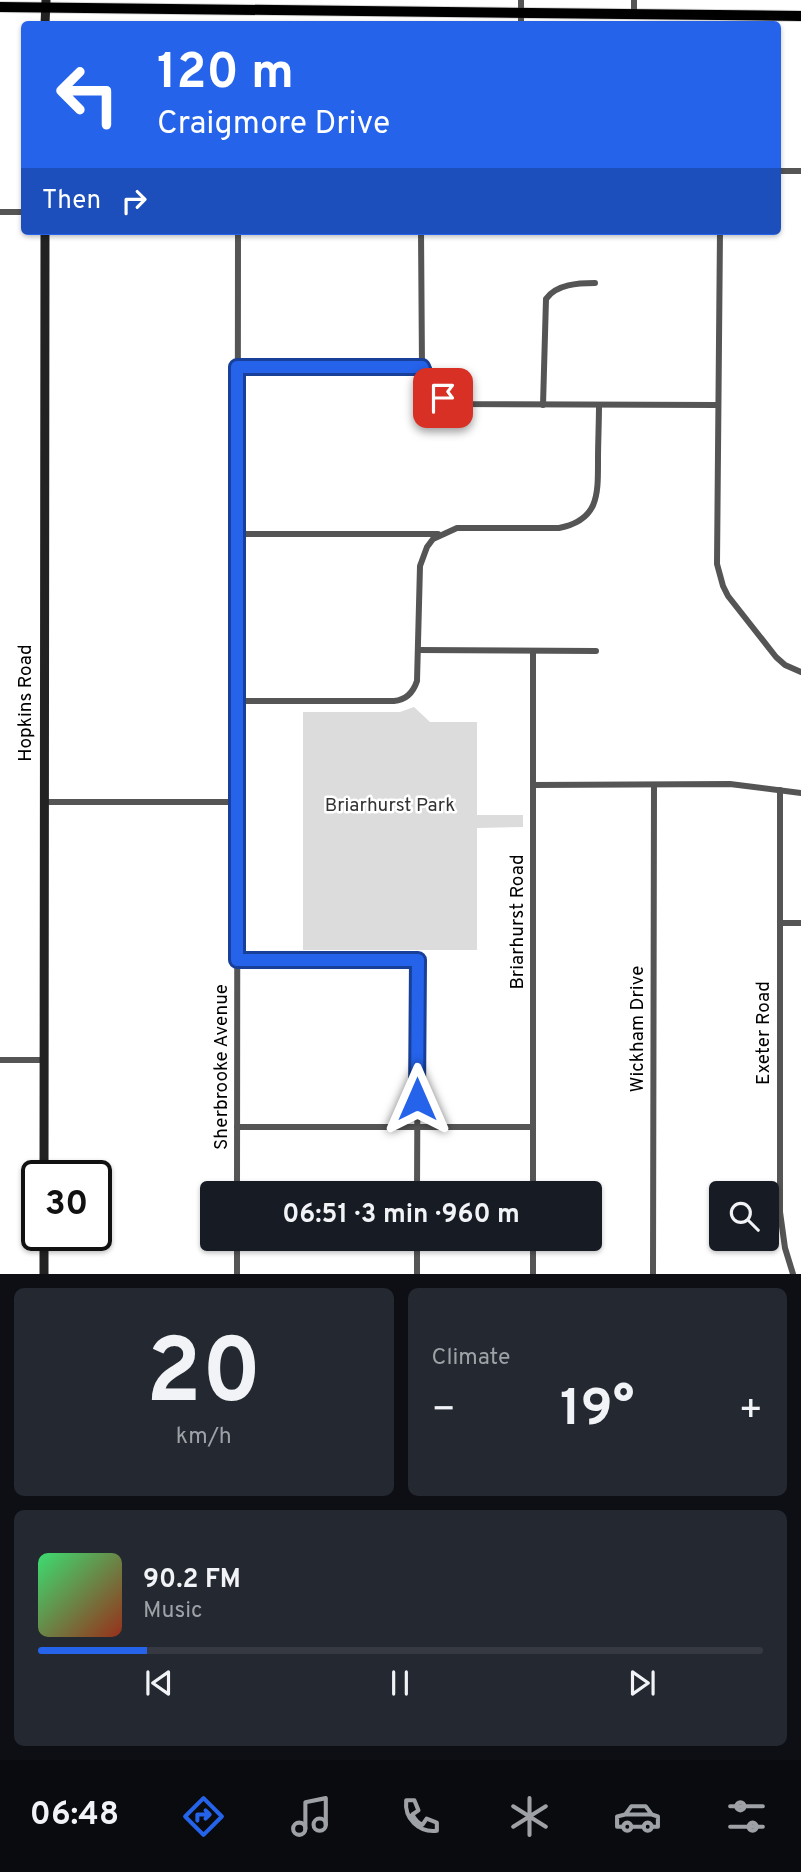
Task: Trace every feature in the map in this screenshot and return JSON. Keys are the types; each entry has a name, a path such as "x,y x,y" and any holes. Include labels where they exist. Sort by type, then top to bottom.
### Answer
{"main road":[{"path":"0,7 46,4 801,16"}],"street":[{"path":"521,0 521,21"},
{"path":"634,0 634,14"},
{"path":"781,171 801,171"},
{"path":"0,212 21,212"},
{"name":"Hopkins Road","path":"44,1160 45,235"},
{"name":"Sherbrooke Avenue","path":"237,1181 238,235"},
{"path":"421,235 422,367 436,392 451,402 718,405"},
{"path":"720,235 719,575 728,596 776,657 785,665 801,672"},
{"path":"543,405 546,299 554,291 577,284 596,283"},
{"path":"237,367 422,367"},
{"path":"237,534 440,534 457,528 569,526 591,510 598,494 599,405"},
{"path":"237,701 400,701 415,688 420,566 427,547 440,534"},
{"path":"418,650 596,651"},
{"name":"Briarhurst Road","path":"533,651 533,1181"},
{"path":"533,785 730,784 801,793"},
{"name":"Wickham Drive","path":"653,1273 654,785"},
{"name":"Exeter Road","path":"780,790 780,1212 785,1248 793,1273"},
{"path":"44,802 236,802"},
{"path":"780,923 801,923"},
{"path":"237,960 418,960 417,1181"},
{"path":"0,1060 44,1060"},
{"path":"237,1127 533,1127"},
{"path":"44,1251 44,1273"},
{"path":"237,1251 237,1273"},
{"path":"417,1251 417,1273"},
{"path":"533,1251 533,1273"}],"green space":[{"name":"Briarhurst Park","path":"414,707 430,722 477,722 477,815 523,815 523,827 477,828 477,950 303,950 303,712 400,712"}],"route":[{"path":"417,1099 418,960 237,960 237,367 422,367 429,384 443,398"}]}
